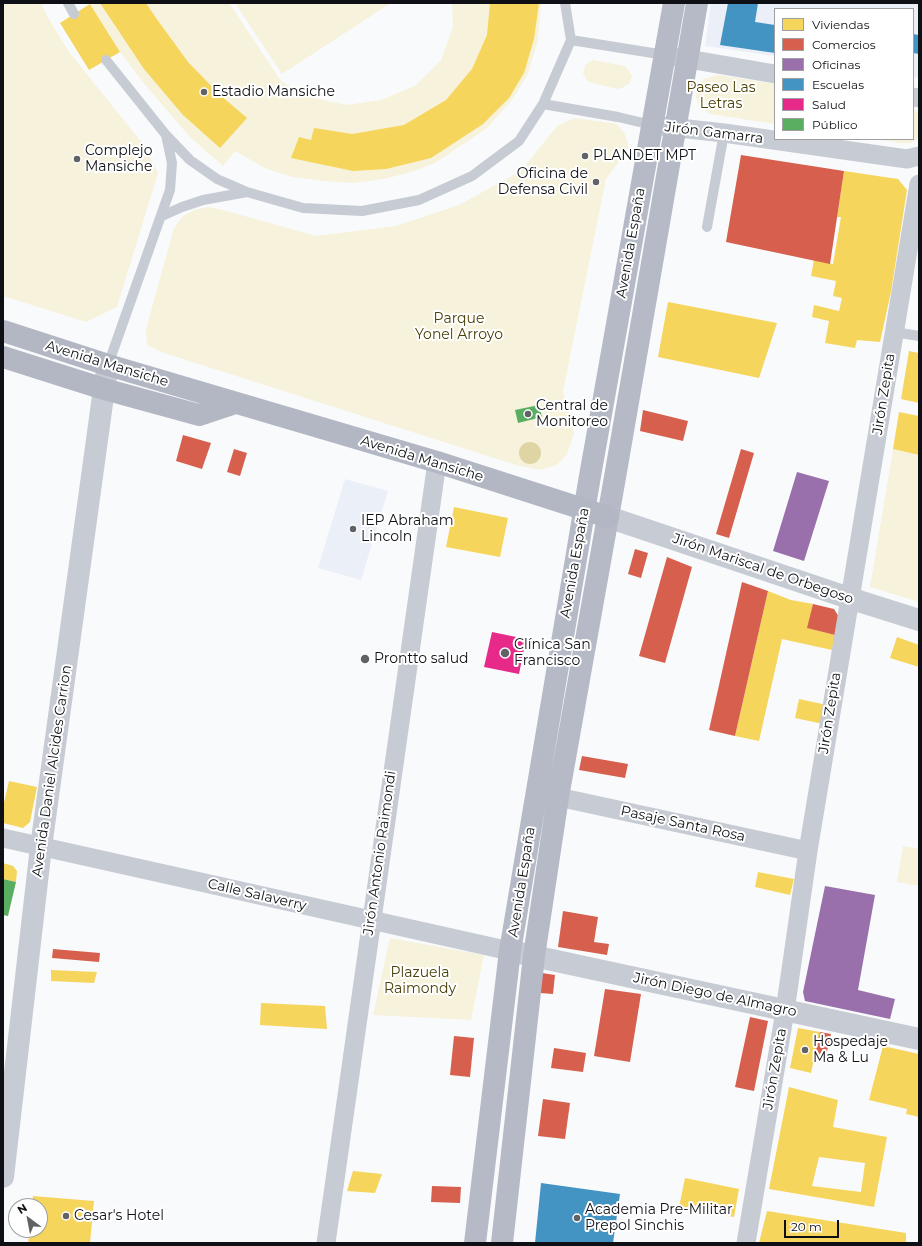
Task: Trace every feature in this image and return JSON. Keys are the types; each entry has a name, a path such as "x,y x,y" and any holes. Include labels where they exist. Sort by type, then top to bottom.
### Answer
{"highway":[{"name":"Avenida Mansiche","path":"3,332 108,365 436,462 608,517"},
{"name":"Avenida Mansiche","path":"3,357 104,389 199,415 235,403"}],"main road":[{"name":"Avenida España","path":"475,1243 510,951 584,510 674,3"},
{"name":"Avenida España","path":"502,1243 534,956 558,797 697,3"}],"street":[{"path":"664,55 774,74"},
{"name":"Jirón Gamarra","path":"652,125 724,133 907,159 919,156"},
{"name":"Jirón Zepita","path":"746,1243 785,1011 808,851 849,598 919,184"},
{"name":"Avenida Daniel Alcides Carrion","path":"3,1177 41,847 108,365"},
{"name":"Jirón Antonio Raimondi","path":"326,1243 370,920 436,462"},
{"name":"Jirón Mariscal de Orbegoso","path":"608,517 919,620"},
{"name":"Pasaje Santa Rosa","path":"558,797 808,851"},
{"name":"Calle Salaverry","path":"3,838 510,951"},
{"name":"Jirón Diego de Almagro","path":"510,951 919,1039"}],"lane":[{"path":"68,3 74,14"},
{"path":"106,60 166,135 190,160 217,179 247,192 303,208 362,211 419,200 472,176 519,141 544,104 571,40 565,3"},
{"path":"571,40 664,55"},
{"path":"544,104 618,117 652,125"},
{"path":"708,227 724,133"},
{"path":"108,365 170,190 172,163 166,135"},
{"path":"162,216 203,200 247,192"},
{"path":"894,332 919,336"}],"shaded area":[{"path":"711,3 919,3 919,35 914,34 914,8 774,8 774,56 705,46"},
{"path":"914,53 919,54 919,78 914,77"},
{"path":"530,442 538,445 541,453 538,461 530,464 522,461 519,453 522,445"},
{"name":"IEP Abraham Lincoln","path":"345,479 388,491 361,580 318,568"}],"green space":[{"name":"Complejo Mansiche","path":"3,3 41,3 47,16 69,52 143,144 158,173 117,307 86,322 3,296"},
{"name":"Estadio Mansiche","path":"90,3 229,3 281,81 308,97 347,105 382,100 416,85 441,60 453,27 452,3 541,3 538,40 527,76 512,100 487,128 435,163 411,172 384,179 353,183 292,177 267,169 235,151 223,166 190,137 145,85 120,52"},
{"path":"235,3 391,3 282,74"},
{"path":"593,60 625,66 632,76 630,83 618,89 587,81 583,73 584,69 586,64"},
{"name":"Paseo Las Letras","path":"718,75 774,84 774,124 710,114 698,105 695,91 704,79"},
{"path":"914,110 919,112 919,137 917,140 909,143 882,140 914,140"},
{"name":"Parque Yonel Arroyo","path":"575,118 617,124 625,134 629,148 606,179 563,391 574,433 567,454 557,465 540,470 516,465 164,353 147,345 146,329 174,228 182,217 194,210 208,207 223,210 316,236 396,226 459,205 521,171 557,126"},
{"path":"893,449 919,455 919,602 870,587"},
{"path":"903,846 919,849 919,886 897,882"},
{"name":"Plazuela Raimondy","path":"390,938 484,955 471,1020 373,1015"}],"building: Viviendas":[{"path":"100,3 146,3 188,62 220,95 247,118 220,148 183,115 144,69"},
{"path":"490,3 539,3 534,39 524,73 509,98 483,124 431,158 386,169 353,171 291,158 299,137 311,140 314,128 352,134 404,125 446,100 472,69 487,35"},
{"path":"90,4 120,52 89,70 60,23"},
{"path":"844,171 898,179 907,190 891,292 880,342 857,340 855,348 825,343 829,321 812,317 814,305 839,311 842,298 833,296 836,281 811,276 814,260 833,264 841,217 837,217"},
{"path":"668,302 777,323 759,378 658,357"},
{"path":"909,351 919,353 919,403 901,399"},
{"path":"899,412 919,416 919,455 893,449"},
{"path":"454,507 508,518 500,557 446,547"},
{"path":"768,591 791,600 813,604 808,628 835,635 832,650 782,639 759,741 735,736"},
{"path":"897,637 919,645 919,667 890,658"},
{"path":"799,699 827,705 823,724 795,718"},
{"path":"9,781 37,787 30,822 23,828 3,823 3,807"},
{"path":"3,863 13,866 17,871 16,882 3,879"},
{"path":"758,872 794,879 790,895 755,887"},
{"path":"51,970 97,972 94,983 51,981"},
{"path":"261,1003 325,1006 327,1029 260,1025"},
{"name":"Hospedaje Ma & Lu","path":"798,1028 820,1032 811,1073 790,1068"},
{"path":"883,1046 919,1054 919,1117 906,1114 907,1109 869,1100"},
{"path":"789,1087 838,1100 833,1127 887,1137 874,1207 769,1189","holes":["819,1157 865,1163 861,1192 812,1186"]},
{"path":"353,1171 382,1174 375,1193 347,1191"},
{"path":"685,1178 739,1189 734,1217 679,1207"},
{"name":"Cesar's Hotel","path":"33,1196 94,1201 90,1243 28,1243 29,1238 48,1238 48,1198 33,1198"},
{"path":"767,1211 906,1233 906,1243 759,1243"}],"building: Comercios":[{"path":"741,155 844,171 830,264 726,242"},
{"path":"643,410 688,421 683,441 640,431"},
{"path":"183,435 211,443 202,469 176,461"},
{"path":"234,449 247,453 240,476 227,472"},
{"path":"741,449 754,453 729,538 716,534"},
{"path":"635,549 648,553 641,578 628,574"},
{"path":"667,557 692,567 665,663 639,656"},
{"path":"742,582 768,591 735,736 709,730"},
{"path":"813,604 834,609 839,617 835,635 807,628"},
{"path":"582,756 628,764 625,778 579,770"},
{"path":"563,911 598,917 594,942 609,944 607,955 558,947"},
{"path":"53,949 100,953 99,962 52,958"},
{"path":"542,973 555,975 553,994 540,993"},
{"path":"605,989 641,994 630,1062 594,1056"},
{"path":"750,1017 768,1021 754,1091 735,1087"},
{"path":"820,1032 831,1034 826,1056 815,1054"},
{"path":"454,1036 474,1038 470,1077 450,1075"},
{"path":"554,1048 586,1053 583,1072 551,1068"},
{"path":"543,1099 570,1103 565,1139 538,1136"},
{"path":"432,1186 461,1187 460,1203 431,1202"}],"building: Oficinas":[{"path":"797,472 829,481 804,561 773,551"},
{"path":"825,886 875,895 858,990 895,999 890,1019 805,1001 803,992"}],"building: Escuelas":[{"path":"728,3 758,3 755,22 774,25 774,53 720,45"},
{"path":"914,34 919,35 919,54 914,53"},
{"name":"Academia Pre-Militar Prepol Sinchis","path":"541,1183 620,1194 613,1243 535,1243"}],"building: Salud":[{"name":"Clínica San Francisco","path":"492,632 526,639 519,674 484,667"}],"building: Público":[{"name":"Central de Monitoreo","path":"539,405 542,417 518,423 515,410"},
{"path":"3,879 16,882 8,916 3,915"}],"place":[{"name":"Estadio Mansiche","path":"204,92"},
{"name":"PLANDET MPT","path":"585,156"},
{"name":"Complejo Mansiche","path":"77,159"},
{"name":"Oficina de Defensa Civil","path":"596,182"},
{"name":"Central de Monitoreo","path":"528,414"},
{"name":"IEP Abraham Lincoln","path":"353,529"},
{"name":"Clínica San Francisco","path":"505,653"},
{"name":"Prontto salud","path":"365,659"},
{"name":"Hospedaje Ma & Lu","path":"805,1050"},
{"name":"Cesar's Hotel","path":"66,1216"},
{"name":"Academia Pre-Militar Prepol Sinchis","path":"577,1218"}]}
